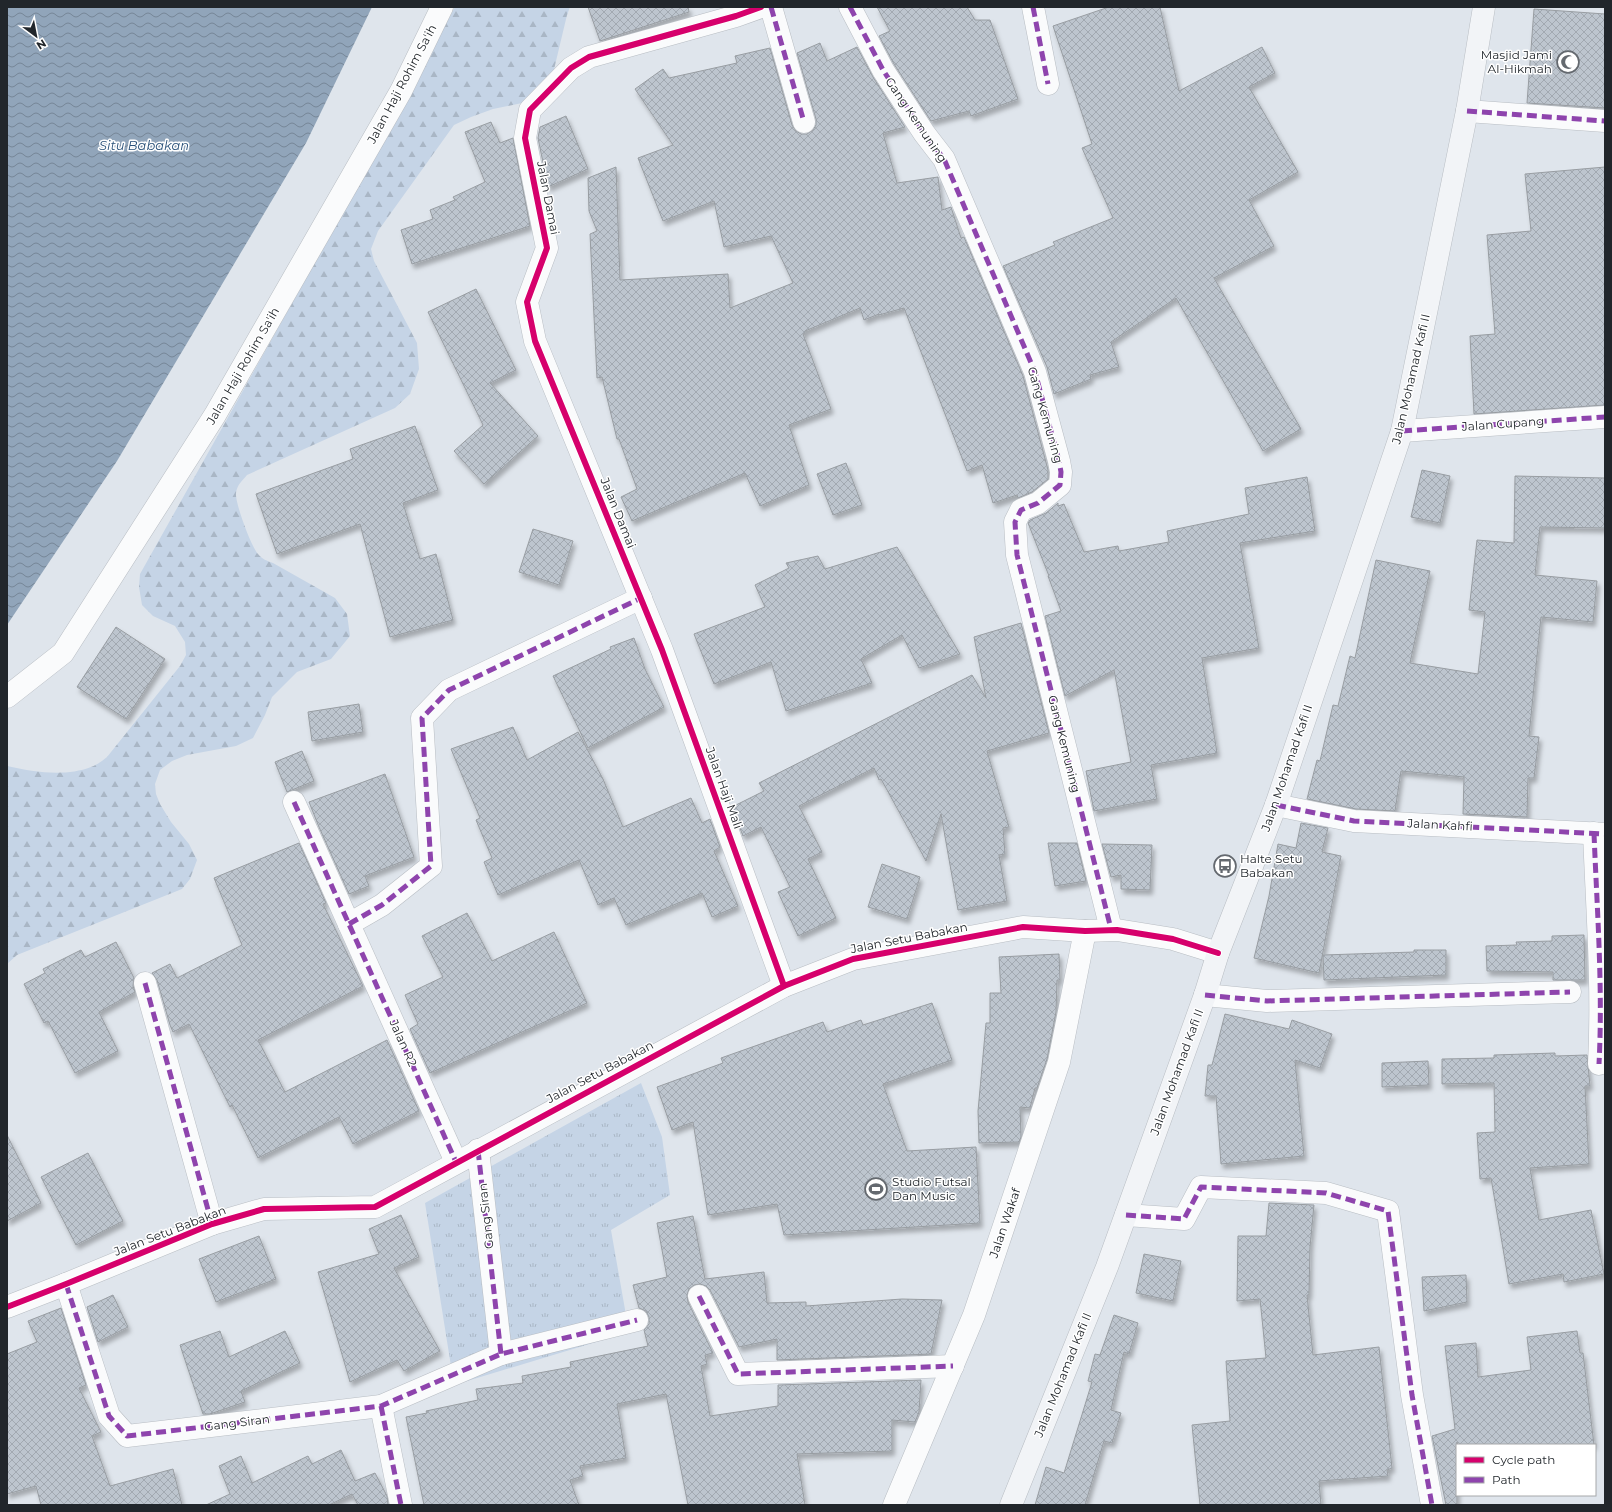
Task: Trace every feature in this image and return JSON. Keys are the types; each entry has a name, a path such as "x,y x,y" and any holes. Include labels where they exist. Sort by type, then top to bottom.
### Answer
{"main road":[{"name":"Jalan Mohamad Kafi II","path":"1010,1505 1107,1267 1218,953 1276,805 1402,431 1468,111 1484,7"}],"street":[{"name":"Jalan Haji Rohim Sa'ih","path":"7,696 63,653 215,415 401,91 442,7"},
{"name":"Jalan Damai","path":"641,598 535,341 527,302 547,248 525,138 530,110 571,68 589,57 736,16 762,7"},
{"path":"771,7 804,122"},
{"name":"Gang Kemuning","path":"850,7 882,70 924,133 944,159 1035,372 1059,461 1061,472 1060,486 1038,503 1022,510 1018,516 1015,522 1018,555 1114,929"},
{"path":"1033,7 1048,84"},
{"path":"1468,111 1605,121"},
{"name":"Jalan Cupang","path":"1402,431 1605,417"},
{"path":"349,924 382,905 431,866 422,718 449,690 641,598"},
{"name":"Jalan Haji Mali","path":"641,598 662,650 784,986"},
{"name":"Jalan R2","path":"294,802 456,1162"},
{"name":"Jalan Kahfi","path":"1276,805 1354,821 1599,833"},
{"path":"1599,833 1601,1024 1599,1064"},
{"name":"Jalan Setu Babakan","path":"7,1307 212,1224 264,1209 375,1207 784,986 853,959 1023,928 1085,931 1114,929 1173,939 1218,953"},
{"name":"Jalan Wakaf","path":"894,1505 974,1315 1059,1062 1085,931"},
{"path":"145,983 212,1224"},
{"path":"1204,995 1267,1001 1570,992"},
{"name":"Gang Siran","path":"478,1150 501,1354"},
{"path":"1126,1215 1184,1219 1202,1187 1326,1193 1388,1211 1412,1395 1432,1505"},
{"name":"Gang Siran","path":"66,1284 109,1416 127,1436 381,1406 501,1354 637,1320"},
{"path":"699,1296 738,1374 953,1366"},
{"path":"381,1406 401,1505"}],"green space":[{"path":"455,7 570,7 551,82 522,103 493,109 454,125 378,231 371,249 374,261 417,343 419,369 410,394 395,408 247,475 239,485 236,493 238,506 244,524 251,542 258,554 265,560 335,598 347,614 350,636 331,659 297,672 272,697 265,715 253,738 236,746 187,755 172,761 160,770 155,784 156,794 160,804 171,822 189,844 197,860 190,879 182,889 17,955 7,964 7,766 39,772 60,773 81,770 97,764 107,757 180,666 186,655 185,642 175,626 153,616 142,605 139,587 140,574 327,241"},
{"path":"641,1083 662,1137 670,1195 611,1230 629,1332 454,1385 425,1203"}],"water":[{"name":"Situ Babakan","path":"7,7 372,7 306,143 117,461 7,625"}],"building":[{"path":"588,7 688,7 689,12 600,41"},
{"path":"877,7 967,7 975,20 990,20 1018,99 971,116 969,111 931,121 894,64 879,36 890,31"},
{"path":"1109,7 1160,7 1179,91 1262,47 1275,73 1249,87 1298,172 1249,200 1274,246 1214,278 1301,429 1263,451 1176,298 1111,342 1119,367 1090,375 1091,379 1054,394 1047,367 1003,266 1055,245 1053,242 1113,218 1082,148 1092,144 1053,26"},
{"name":"Masjid Jami Al-Hikmah","path":"1534,9 1605,14 1605,108 1527,103"},
{"path":"820,43 827,61 857,47 873,77 905,127 883,133 897,183 938,177 942,210 951,207 961,238 964,237 1023,376 1048,470 1048,479 1032,492 1018,498 1017,495 993,503 982,465 967,471 904,308 879,314 864,320 860,308 805,331 803,334 831,409 789,425 809,485 760,506 745,473 632,521 621,497 637,489 619,439 617,439 602,377 597,378 590,234 597,231 589,211 588,178 616,167 620,280 728,274 730,308 793,283 771,236 724,247 714,201 663,221 638,158 673,145 635,89 663,69 669,78 737,63 735,56 770,48 792,125 796,131 801,134 807,134 813,130 816,125 816,119 797,53"},
{"path":"566,116 588,169 548,187 538,138 540,127"},
{"path":"491,122 500,143 513,138 530,226 412,264 401,230 433,219 430,210 455,200 453,197 485,182 465,132"},
{"path":"1605,167 1605,405 1474,414 1470,336 1495,334 1487,235 1531,231 1525,174"},
{"path":"476,289 516,370 490,383 538,436 484,484 454,451 483,425 428,312"},
{"path":"415,426 438,490 403,503 420,559 436,554 453,620 390,637 360,524 277,554 256,494 353,459 350,449"},
{"path":"846,463 862,505 833,515 817,474"},
{"path":"1422,470 1450,476 1440,523 1411,517"},
{"path":"1515,476 1605,478 1605,528 1540,527 1535,575 1597,581 1593,622 1541,617 1529,736 1539,737 1534,778 1528,778 1527,817 1463,814 1464,777 1401,771 1395,811 1356,809 1307,799 1317,760 1320,761 1333,705 1338,706 1350,656 1355,658 1376,560 1430,571 1410,663 1478,674 1485,612 1469,610 1477,540 1514,543"},
{"path":"1307,477 1315,531 1240,543 1259,648 1202,658 1217,753 1151,765 1157,799 1094,811 1086,771 1131,762 1114,670 1065,696 1045,616 1061,611 1028,523 1030,520 1046,513 1058,503 1058,506 1064,504 1084,552 1118,546 1119,551 1169,542 1167,531 1249,514 1245,488"},
{"path":"533,529 573,541 559,585 519,572"},
{"path":"897,547 960,654 919,668 902,635 861,659 872,683 786,711 771,662 714,684 694,634 765,607 755,585 789,568 786,563 818,556 825,569"},
{"path":"1021,623 1049,733 987,751 1009,827 1003,828 1005,854 999,855 1007,901 958,910 941,814 926,861 881,779 879,780 874,768 799,806 822,852 808,859 836,918 798,936 778,892 790,887 761,827 743,836 732,807 764,791 759,783 972,675 986,698 974,637"},
{"path":"116,627 165,659 126,719 77,687"},
{"path":"634,638 645,669 664,707 588,748 553,676 611,649 610,647"},
{"path":"359,704 363,732 312,741 308,712"},
{"path":"513,727 527,760 578,732 603,779 623,827 691,798 702,823 710,819 720,847 714,851 738,906 712,917 702,893 626,925 614,898 598,905 579,860 498,895 484,862 492,858 476,820 480,818 451,749"},
{"path":"302,751 314,781 287,792 275,762"},
{"path":"385,774 414,857 365,876 369,886 349,894 309,802"},
{"path":"1301,823 1328,828 1322,852 1341,856 1319,973 1254,958 1269,896 1278,844 1296,848"},
{"path":"299,843 326,903 323,904 363,986 258,1040 285,1092 387,1040 419,1111 353,1144 339,1117 258,1158 232,1105 230,1107 189,1024 173,1032 157,980 152,973 170,964 177,978 242,945 214,878"},
{"path":"1048,843 1077,843 1086,881 1055,886"},
{"path":"1102,844 1152,845 1150,890 1121,889 1121,875 1111,877"},
{"path":"882,864 920,877 907,919 868,907"},
{"path":"467,913 492,961 554,932 587,1003 430,1073 410,1029 418,1024 405,995 443,977 422,936"},
{"path":"1584,935 1585,980 1553,980 1553,972 1487,971 1486,946 1517,945 1516,942 1552,941 1552,936"},
{"path":"116,942 134,978 133,986 135,992 99,1012 118,1051 75,1073 48,1021 44,1023 24,984 45,973 43,969 81,950 85,957"},
{"path":"1414,950 1446,950 1446,975 1324,980 1323,955 1414,952"},
{"path":"1059,954 1060,980 1057,980 1056,1012 1047,1059 1037,1088 1035,1088 1030,1108 1020,1107 1021,1137 1019,1142 979,1143 978,1111 986,1023 990,1023 990,993 1001,993 999,957"},
{"path":"932,1003 952,1060 883,1084 907,1151 976,1147 980,1223 784,1235 777,1204 708,1215 693,1122 672,1130 657,1087 723,1063 721,1058 823,1022 827,1032 861,1020 863,1025"},
{"path":"1225,1014 1289,1029 1292,1020 1332,1034 1320,1068 1295,1060 1304,1156 1221,1164 1216,1096 1205,1096 1208,1065 1212,1065"},
{"path":"1555,1053 1555,1056 1587,1055 1590,1086 1585,1086 1589,1164 1530,1168 1539,1220 1591,1210 1604,1274 1564,1282 1563,1274 1509,1284 1491,1178 1480,1179 1477,1133 1495,1132 1494,1083 1442,1084 1442,1059 1494,1058 1494,1055"},
{"path":"1428,1061 1429,1085 1382,1087 1382,1063"},
{"path":"7,1135 41,1203 7,1221"},
{"path":"88,1153 123,1221 76,1245 41,1177"},
{"path":"1269,1203 1314,1205 1310,1247 1309,1295 1307,1295 1313,1355 1379,1347 1392,1468 1387,1470 1388,1476 1319,1481 1321,1505 1200,1505 1192,1425 1230,1421 1226,1361 1266,1358 1260,1299 1237,1301 1238,1236 1266,1236"},
{"path":"401,1215 419,1257 394,1268 440,1351 404,1371 397,1360 350,1382 318,1272 379,1254 369,1229"},
{"path":"693,1216 705,1279 764,1272 767,1303 806,1302 806,1306 902,1299 942,1300 931,1354 777,1360 777,1339 739,1347 710,1290 706,1286 700,1284 694,1285 689,1289 687,1295 688,1302 713,1353 705,1355 707,1364 701,1366 710,1416 778,1406 778,1385 921,1380 919,1412 915,1422 892,1420 892,1451 797,1454 805,1505 688,1505 666,1394 617,1404 626,1458 580,1466 583,1476 570,1480 579,1505 424,1505 406,1417 427,1413 426,1411 478,1400 476,1389 523,1383 522,1376 571,1367 570,1362 648,1346 644,1330 649,1324 649,1317 646,1311 639,1308 633,1285 667,1277 657,1223"},
{"path":"259,1236 276,1279 216,1302 199,1259"},
{"path":"1144,1254 1181,1261 1173,1301 1136,1293"},
{"path":"1466,1275 1467,1302 1424,1311 1422,1277"},
{"path":"113,1295 128,1327 98,1342 87,1307"},
{"path":"61,1308 86,1385 79,1388 101,1432 92,1436 110,1486 173,1469 182,1505 41,1505 36,1486 7,1494 7,1354 37,1342 28,1321"},
{"path":"1114,1315 1138,1323 1129,1354 1124,1352 1111,1410 1121,1413 1112,1443 1104,1441 1085,1505 1035,1505 1046,1467 1064,1473 1092,1382 1088,1381 1095,1354 1100,1355"},
{"path":"220,1331 229,1357 285,1331 300,1363 241,1391 245,1402 210,1414 203,1414 180,1345"},
{"path":"1577,1331 1580,1353 1583,1353 1594,1444 1456,1444 1457,1505 1446,1505 1432,1436 1455,1429 1445,1346 1476,1343 1478,1377 1531,1370 1527,1337"},
{"path":"341,1450 355,1481 375,1473 387,1496 388,1505 358,1505 352,1494 329,1505 206,1505 230,1494 219,1466 241,1456 252,1483 308,1456 312,1464"}],"marked path":[{"path":"771,7 804,122"},
{"path":"850,7 883,70 924,133 944,159 1035,372 1059,461 1061,472 1060,485 1038,503 1021,510 1015,522 1017,555 1111,929"},
{"path":"1033,7 1048,84"},
{"path":"1467,111 1605,121"},
{"path":"1402,431 1605,417"},
{"path":"349,924 382,905 431,866 422,718 449,690 641,598"},
{"path":"294,802 456,1162"},
{"path":"1276,805 1354,821 1605,834"},
{"path":"1594,833 1600,977 1599,1064"},
{"path":"145,983 212,1224"},
{"path":"1205,995 1267,1001 1570,992"},
{"path":"478,1150 501,1354"},
{"path":"1126,1215 1184,1219 1201,1187 1326,1193 1388,1211 1412,1395 1432,1505"},
{"path":"66,1284 109,1416 127,1436 381,1406 501,1354 637,1320"},
{"path":"699,1296 738,1374 953,1366"},
{"path":"381,1406 401,1505"}],"cycle path":[{"path":"761,7 736,16 589,57 571,68 530,110 525,138 547,248 527,302 535,341 662,650 784,986"},
{"path":"7,1307 212,1224 264,1209 375,1207 784,986 853,959 1023,927 1085,931 1117,930 1173,939 1218,953"}],"place":[{"name":"Masjid Jami Al-Hikmah","path":"1568,62"},
{"name":"Halte Setu Babakan","path":"1225,866"},
{"name":"Studio Futsal Dan Music","path":"876,1189"}]}
